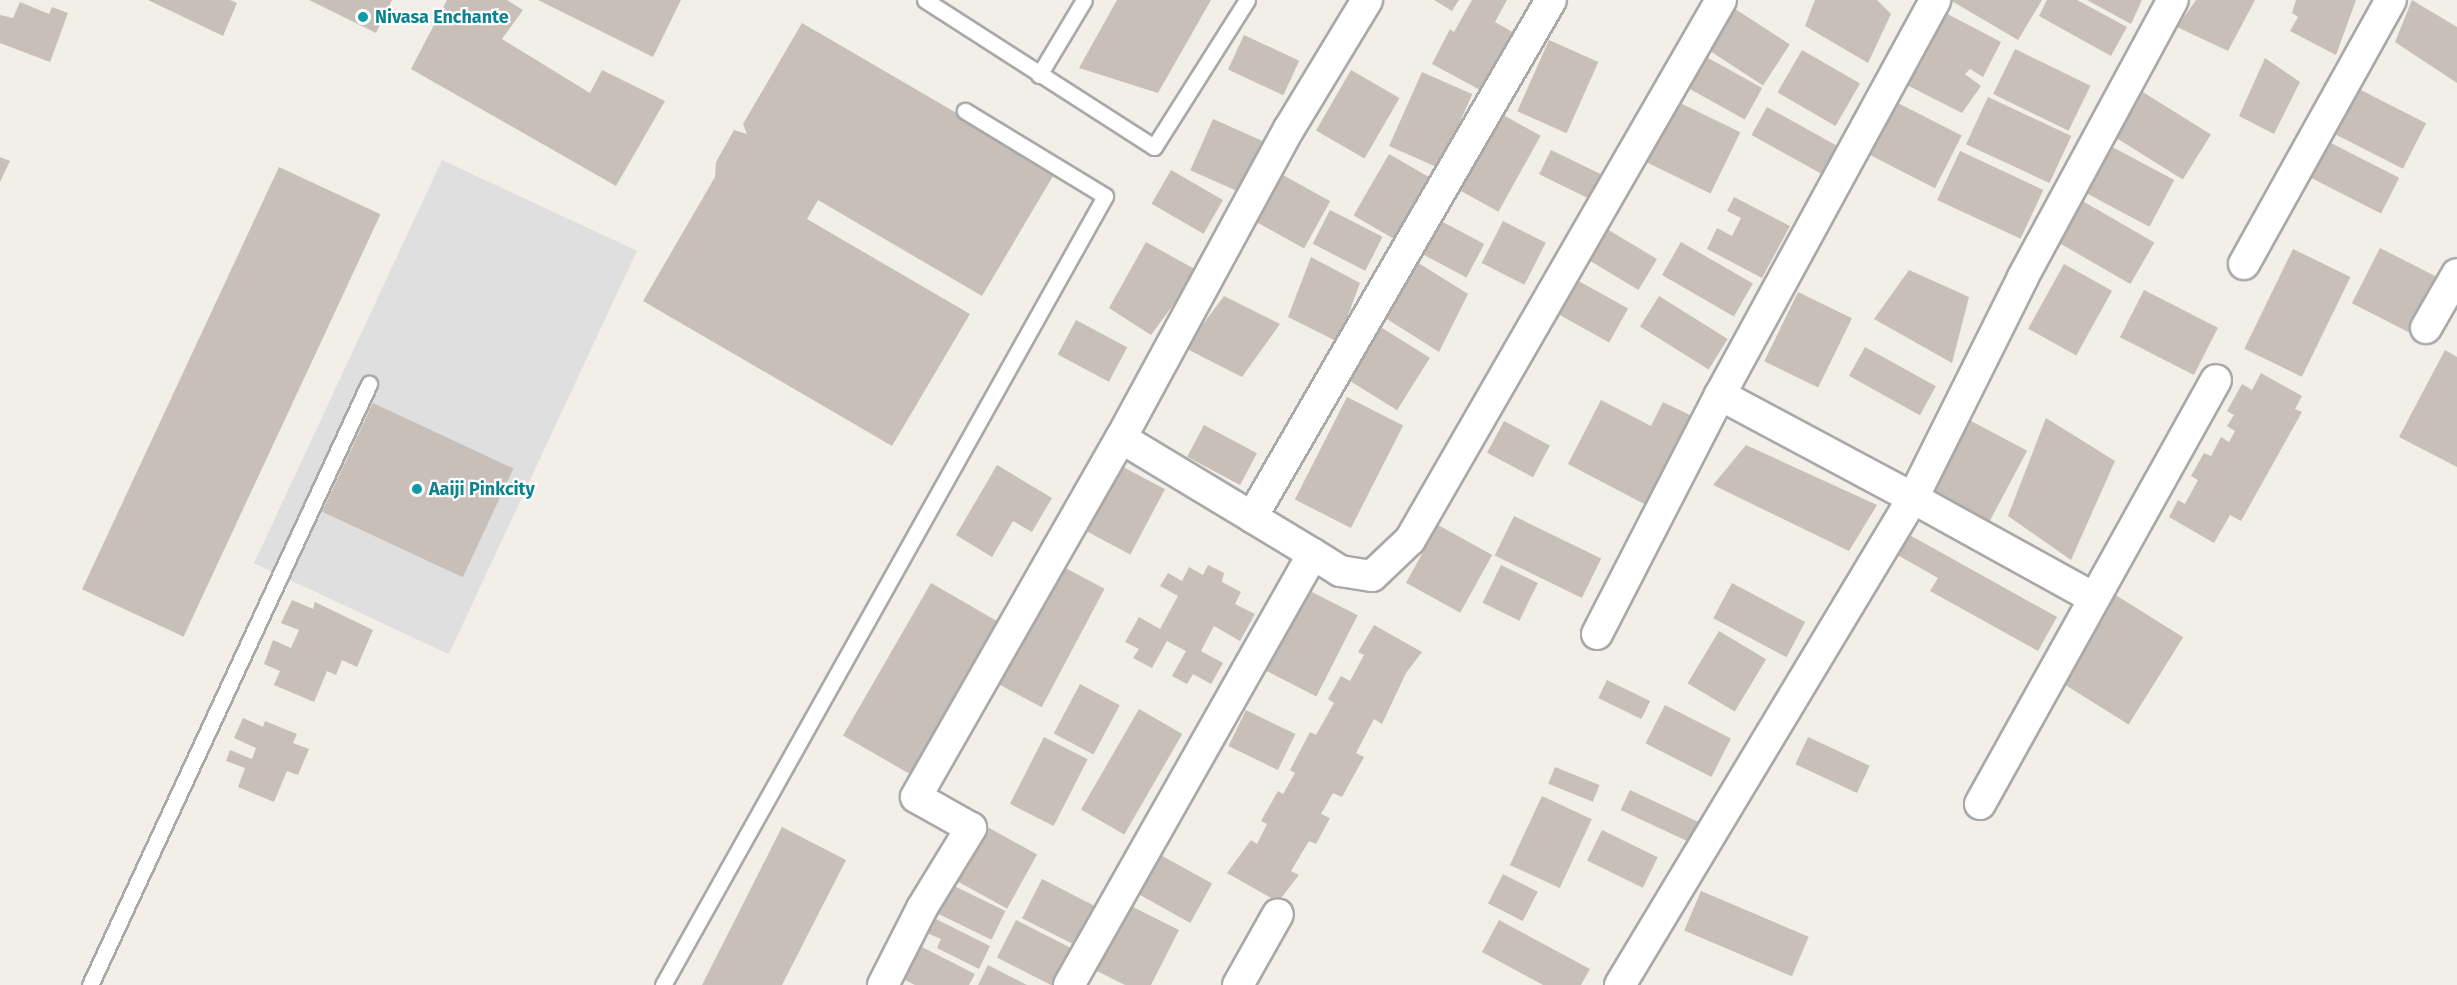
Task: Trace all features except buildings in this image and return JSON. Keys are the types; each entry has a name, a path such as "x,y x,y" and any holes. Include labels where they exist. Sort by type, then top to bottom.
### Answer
{"street":[{"path":"883,985 922,908 971,828 916,797 1121,438 1288,129 1367,0"},
{"path":"1252,517 1551,0"},
{"path":"1121,438 1340,571 1372,576 1410,540 1721,0"},
{"path":"1598,634 1720,395 1935,0"},
{"path":"1620,985 1913,498 2023,277 2173,0"},
{"path":"2244,264 2391,0"},
{"path":"2426,328 2457,274"},
{"path":"1980,804 2092,597 2216,380"},
{"path":"1720,395 2092,597"},
{"path":"1069,985 1313,554"},
{"path":"1238,985 1278,914"}],"lane":[{"path":"925,0 1154,147 1247,0"},
{"path":"1039,75 1084,0"},
{"path":"663,985 1105,196 965,111"},
{"path":"90,985 369,384"}],"shaded area":[{"path":"442,160 637,251 449,654 254,563"}],"place":[{"name":"Nivasa Enchante","path":"363,17"},
{"name":"Aaiji Pinkcity","path":"417,489"}]}
